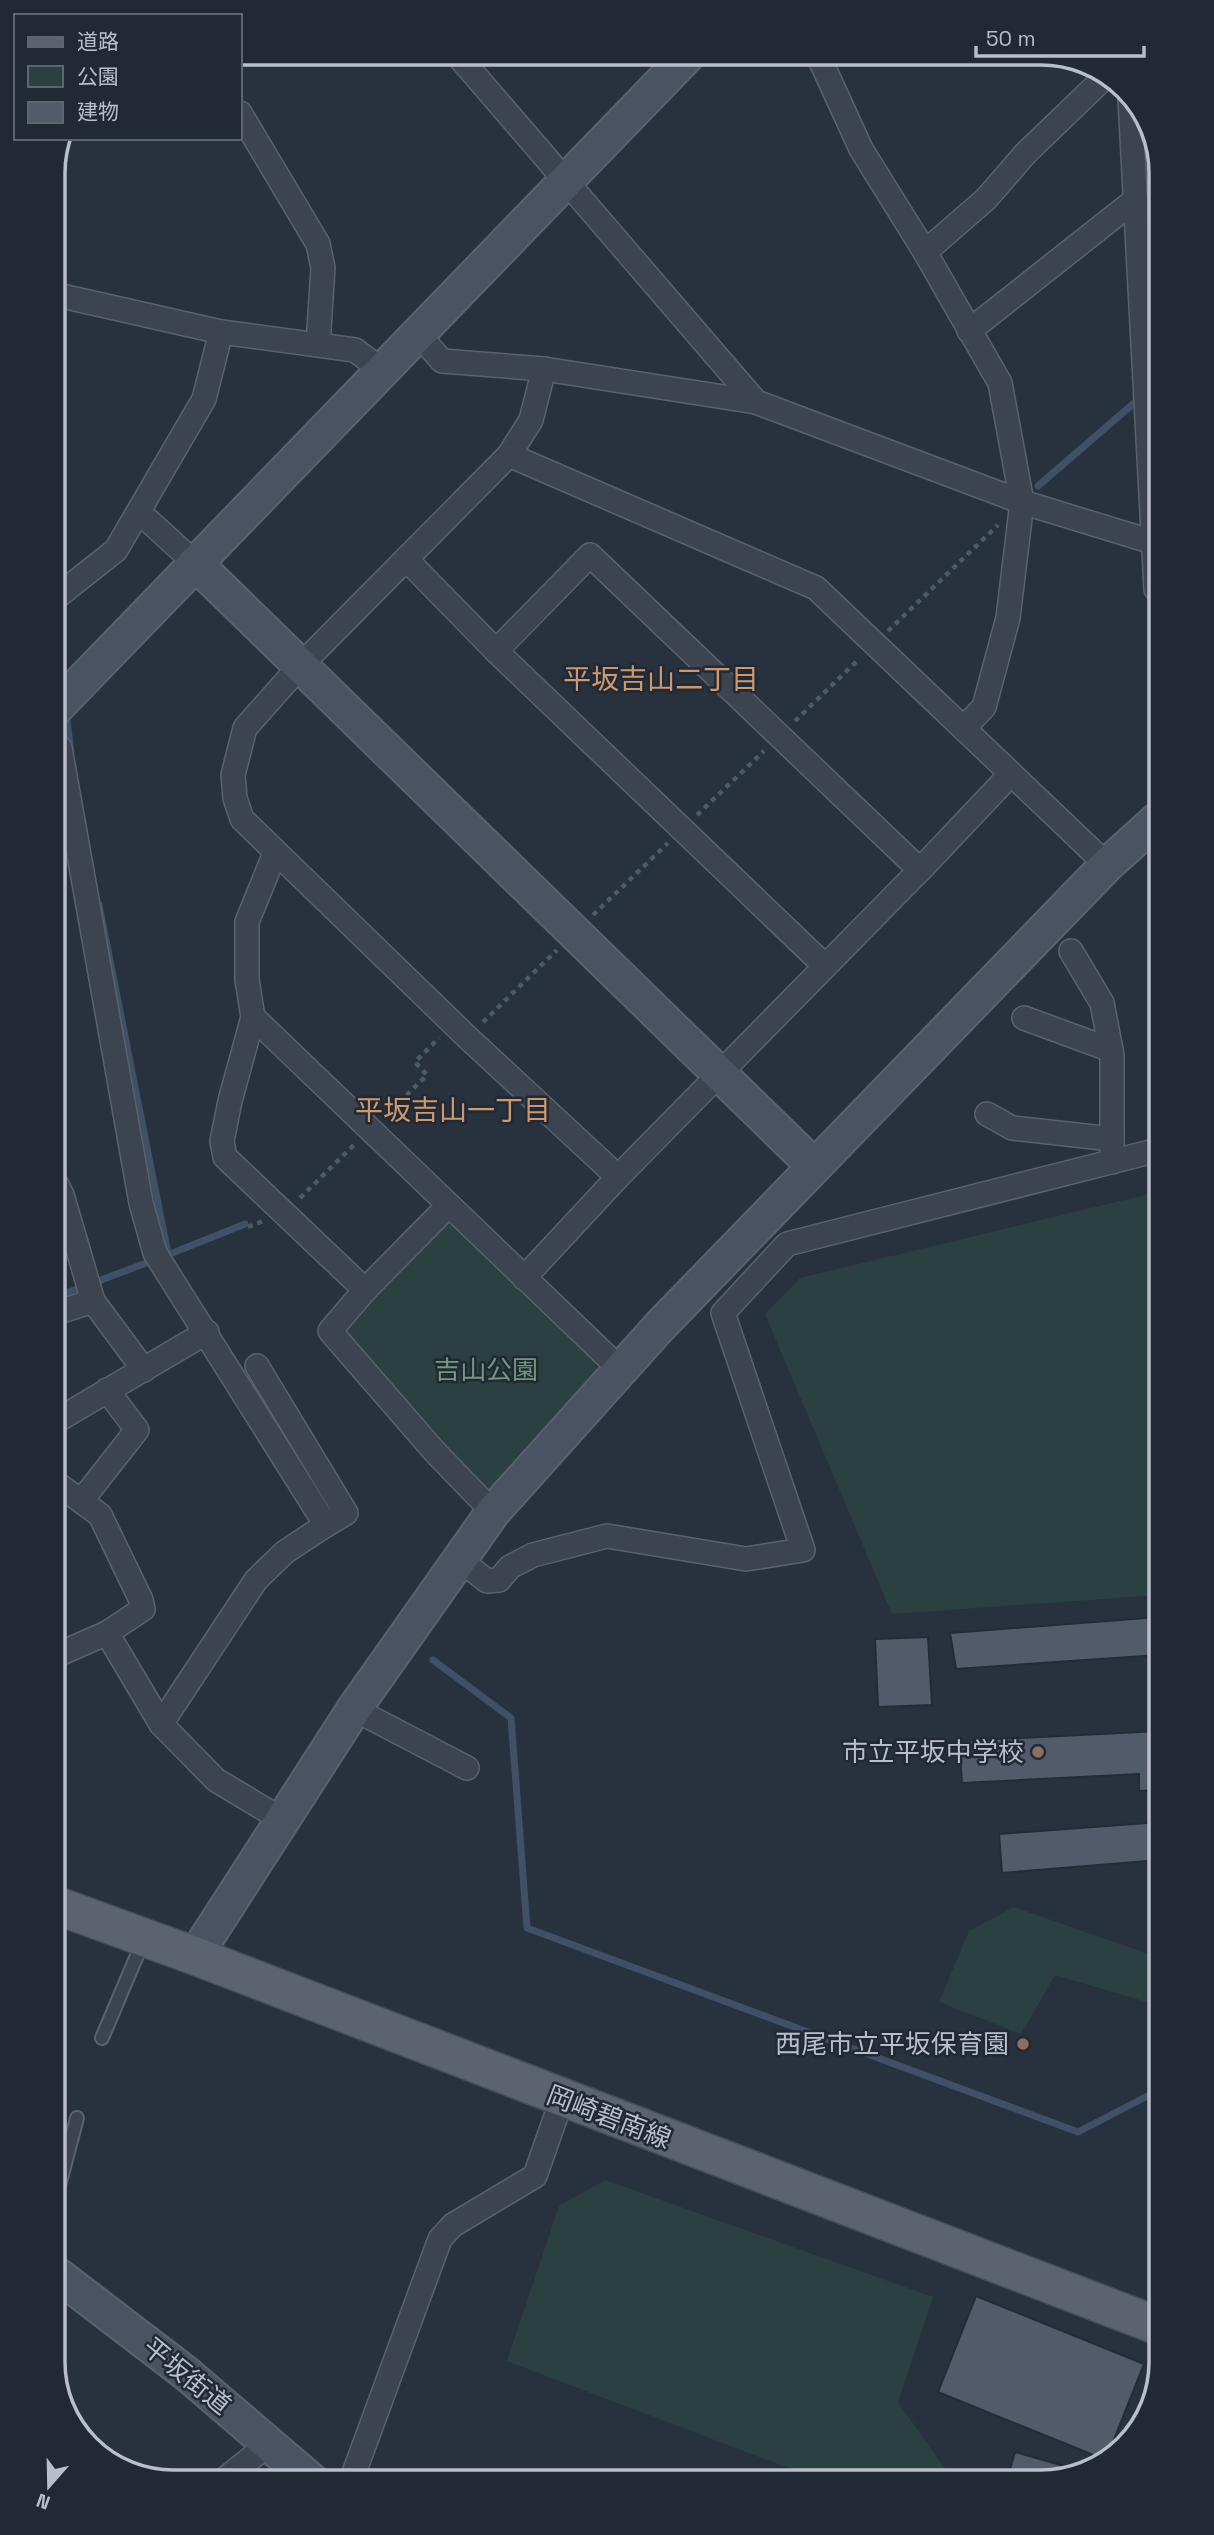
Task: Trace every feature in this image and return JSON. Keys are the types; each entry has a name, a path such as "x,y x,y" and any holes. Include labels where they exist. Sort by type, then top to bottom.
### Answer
{"main road":[{"name":"岡崎碧南線","path":"65,1909 195,1956 1149,2322"}],"street":[{"path":"466,65 756,401"},
{"path":"65,699 678,65"},
{"path":"823,65 861,149 925,252 1000,383 1011,430 1022,502 1008,618 984,707 964,728"},
{"path":"925,252 986,199 1025,154 1100,82"},
{"path":"1131,113 1149,439"},
{"path":"242,116 322,256 318,344"},
{"path":"969,331 1135,200"},
{"path":"65,297 221,332 355,350 383,371"},
{"path":"65,590 116,550 139,512 204,399 221,332"},
{"path":"418,335 442,361 544,369 756,401 1022,502 1149,540"},
{"path":"544,369 531,420 509,456 300,666 245,728 233,775 235,798 243,819 275,853 618,1177"},
{"path":"509,456 817,588 1107,865"},
{"path":"139,512 195,563 814,1166"},
{"path":"496,651 590,555 920,870"},
{"path":"406,559 496,651 825,966"},
{"path":"524,1278 618,1177 1011,774"},
{"path":"65,778 141,1203 155,1253 207,1332 256,1385 332,1521 285,1552 256,1580 161,1724"},
{"path":"65,809 69,802"},
{"path":"195,1956 354,1709 493,1512 620,1368 1107,865 1149,827"},
{"path":"275,853 247,922 247,980 253,1017 227,1115 222,1141 225,1157 365,1290"},
{"path":"1071,951 1102,1003 1111,1051 1112,1162"},
{"path":"253,1017 620,1368"},
{"path":"1024,1018 1111,1051"},
{"path":"987,1114 1012,1128 1112,1139"},
{"path":"459,1559 487,1581 499,1580 510,1567 533,1555 607,1536 746,1559 803,1550 723,1313 787,1244 1149,1152"},
{"path":"65,1205 93,1301 144,1370"},
{"path":"448,1206 365,1290 330,1331 493,1512"},
{"path":"65,1310 93,1301"},
{"path":"65,1416 207,1332"},
{"path":"82,1500 137,1430 107,1390"},
{"path":"65,1488 100,1515 143,1609 107,1633 65,1652"},
{"path":"107,1633 161,1724 216,1780 281,1819"},
{"path":"354,1709 467,1768"},
{"path":"355,2470 440,2239 453,2225 535,2176 562,2099"},
{"name":"平坂街道","path":"65,2281 187,2374 299,2470"},
{"path":"236,2470 269,2444"}],"lane":[{"path":"102,2038 144,1939"},
{"path":"65,2163 77,2118"}],"path":[{"path":"467,1037 1022,502"}],"green space":[{"path":"1149,1194 1149,1596 892,1614 765,1314 800,1278"},
{"name":"吉山公園","path":"444,1224 456,1225 596,1360 596,1370 491,1493 483,1491 345,1336 344,1328"},
{"path":"1014,1907 1149,1954 1149,2003 1055,1975 1021,2034 939,2002 969,1931"},
{"path":"605,2180 933,2297 898,2402 946,2470 794,2470 507,2361 559,2206"}],"building":[{"path":"1149,1618 1149,1656 956,1669 950,1633"},
{"path":"928,1637 932,1705 878,1707 875,1639"},
{"path":"1149,1732 1149,1791 1139,1791 1139,1774 962,1783 959,1741"},
{"path":"1149,1823 1149,1861 1002,1873 999,1834"},
{"path":"976,2296 1144,2364 1113,2442 1095,2456 938,2392"},
{"path":"1015,2452 1066,2467 1041,2470 1010,2470"}],"waterway":[{"path":"1038,486 1141,397"},
{"path":"66,712 71,753"},
{"path":"99,905 168,1254"},
{"path":"165,1256 245,1224"},
{"path":"65,1294 154,1260"},
{"path":"433,1660 511,1718 527,1928 1078,2132 1149,2095"}],"place":[{"name":"市立平坂中学校","path":"1038,1752"},
{"name":"西尾市立平坂保育園","path":"1023,2044"}],"district":[{"name":"平坂吉山二丁目","path":"661,679"},
{"name":"平坂吉山一丁目","path":"453,1110"}]}
